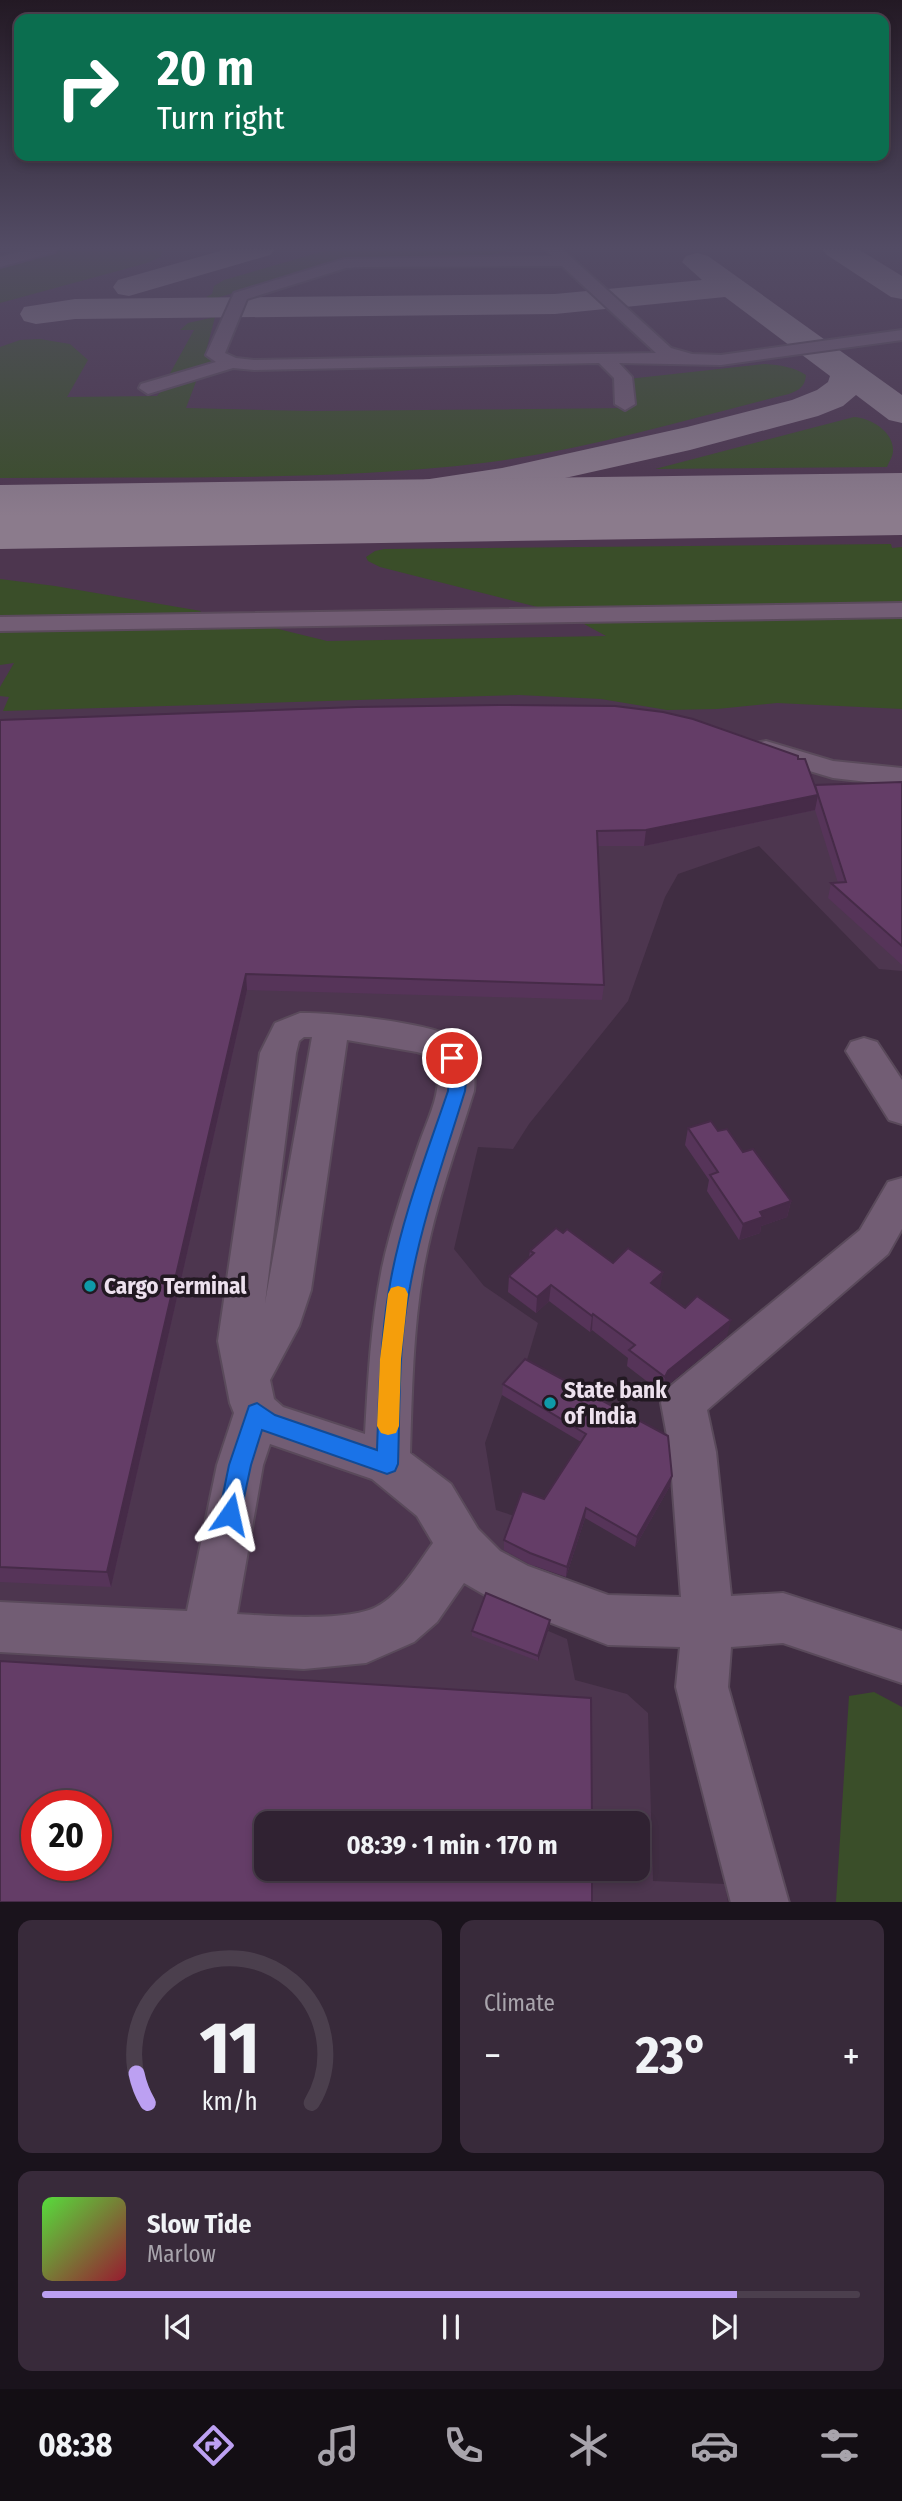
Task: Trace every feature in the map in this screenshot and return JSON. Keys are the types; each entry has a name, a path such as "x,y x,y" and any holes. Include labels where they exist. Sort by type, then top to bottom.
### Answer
{"street":[{"path":"222,338 215,355 232,363 254,365 604,358 721,360 882,338"},
{"path":"649,338 665,352 689,360"},
{"path":"604,358 623,377 625,404"},
{"path":"148,388 232,363"},
{"path":"0,624 902,610"},
{"path":"740,740 819,768 863,775 902,777"},
{"path":"207,1637 253,1394 290,1290 331,1027 424,1040 442,1047 452,1058 458,1072 456,1091 411,1233 399,1290 390,1359 387,1464"},
{"path":"864,1051 902,1110"},
{"path":"760,1902 702,1687 708,1623 694,1452 683,1403 874,1242 902,1193"},
{"path":"253,1394 268,1423 387,1464 413,1481 434,1500 461,1545 483,1569 522,1588 608,1620 708,1623 783,1618 902,1657"},
{"path":"0,1627 303,1643 366,1637 396,1624 419,1604 461,1545"}],"shaded area":[{"path":"0,338 902,338 902,971 879,969 759,846 678,874 665,897 628,1001 529,1124 513,1149 478,1147 454,1249 484,1286 538,1323 524,1370 502,1395 485,1443 496,1510 548,1527 518,1618 567,1639 575,1680 627,1694 648,1713 653,1881 725,1884 728,1902 0,1902"}],"green space":[{"path":"190,338 210,338 205,355 216,360 209,366 168,377"},
{"path":"40,339 70,344 88,360 67,397 157,396 163,389 197,379 186,408 311,411 630,408 628,379 765,364 787,367 806,375 801,388 789,394 599,442 483,463 303,476 0,478 0,347 20,340"},
{"path":"854,417 874,423 890,438 893,453 887,467 655,469"},
{"path":"891,544 892,548 902,547 902,607 561,613 380,567 366,557 384,549"},
{"path":"0,579 201,611 197,616 0,620"},
{"path":"902,614 902,709 777,703 717,709 667,710 601,699 519,695 3,711 9,697 0,696 0,687 14,663 0,665 0,629 258,624 327,641 606,636 575,619"},
{"path":"874,1692 902,1707 902,1902 836,1902 849,1696"}],"building":[{"path":"615,706 693,719 798,756 798,759 805,759 818,795 646,830 597,831 604,985 246,974 107,1572 0,1567 0,720 357,707"},
{"path":"902,782 902,946 831,883 846,882 815,785"},
{"path":"711,1121 718,1131 727,1129 743,1152 753,1149 791,1201 760,1212 763,1217 743,1224 710,1175 718,1172 688,1128"},
{"path":"556,1228 563,1233 567,1229 613,1263 628,1248 663,1272 651,1283 685,1308 697,1296 731,1320 668,1371 665,1377 629,1350 635,1345 551,1285 537,1297 509,1276 534,1253 530,1251"},
{"path":"525,1359 668,1436 672,1476 637,1537 586,1508 567,1567 504,1540 522,1491 544,1499 586,1434 503,1384"},
{"path":"486,1593 550,1620 538,1656 472,1631"},
{"path":"0,1661 591,1698 592,1811 254,1811 254,1881 592,1881 592,1902 0,1902"}],"taxiway":[{"path":"801,338 902,412"},
{"path":"280,513 502,480 690,438 805,408 830,398 845,386 848,373"}],"runway":[{"path":"0,517 902,504"}],"slow traffic":[{"path":"388,1426 390,1359 398,1294"}],"place":[{"name":"Cargo Terminal","path":"90,1286"},
{"name":"State bank of India","path":"550,1403"}],"route":[{"path":"230,1514 240,1465 257,1413 268,1423 387,1464 390,1359 399,1290 411,1233 456,1091 458,1072 452,1058"}]}
